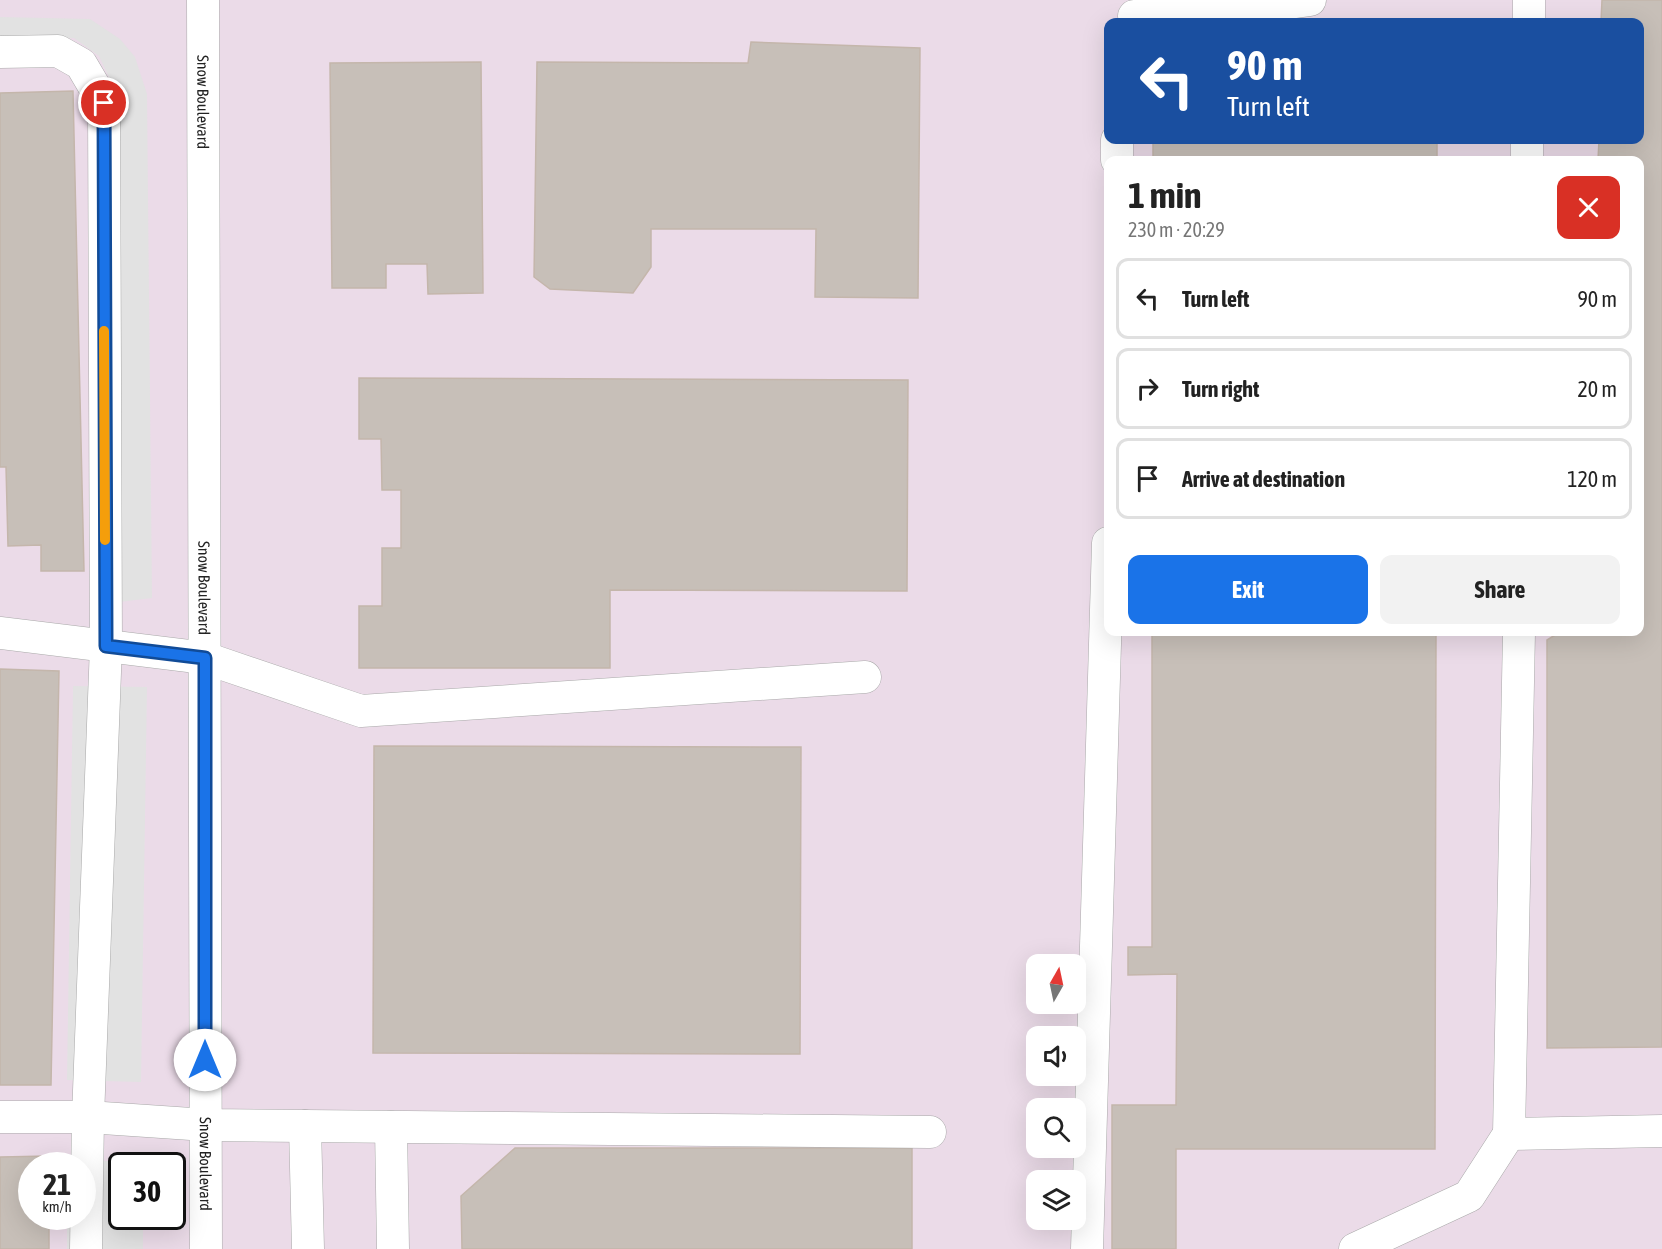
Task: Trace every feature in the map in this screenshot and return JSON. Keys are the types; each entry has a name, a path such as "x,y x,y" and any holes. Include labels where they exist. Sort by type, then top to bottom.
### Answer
{"street":[{"name":"Snow Boulevard","path":"203,0 206,1249"},
{"path":"1133,13 1310,0"},
{"path":"1529,0 1529,18"},
{"path":"0,52 58,51 81,64 104,103 106,646 88,1117 86,1249"},
{"path":"0,633 205,658 361,711 865,677"},
{"path":"1087,1249 1105,636"},
{"path":"1355,1249 1469,1196 1509,1134 1519,636"},
{"path":"0,1117 88,1117 206,1125 930,1132"},
{"path":"305,1126 308,1249"},
{"path":"391,1127 393,1249"},
{"path":"1509,1134 1662,1131"}],"shaded area":[{"path":"0,0 1662,0 1662,1249 0,1249"},
{"path":"0,17 90,19 120,39 135,57 147,94 152,598 111,603 120,101 99,56 74,38 0,40"},
{"path":"73,686 147,687 141,1082 67,1080"},
{"path":"96,1161 108,1161 108,1230 143,1230 143,1249 67,1249 67,1230 96,1230"}],"building":[{"path":"1602,0 1662,0 1662,1047 1547,1048 1547,640 1554,636 1644,636 1644,156 1598,156 1599,144 1644,144 1644,18 1601,18"},
{"path":"751,42 920,48 918,298 815,297 816,229 651,229 651,267 633,293 550,289 534,277 537,62 748,63"},
{"path":"481,62 483,293 428,294 427,264 386,264 386,288 332,288 330,63"},
{"path":"73,91 84,571 41,571 41,545 8,546 6,467 0,467 0,93"},
{"path":"1153,144 1437,144 1437,156 1153,156"},
{"path":"359,378 908,380 907,591 610,590 610,668 359,668 359,606 382,606 382,548 401,548 401,490 382,490 381,439 359,439"},
{"path":"1152,636 1436,636 1435,1149 1176,1149 1176,1249 1112,1249 1112,1105 1176,1105 1177,974 1128,975 1128,947 1152,947"},
{"path":"0,669 59,671 51,1085 0,1085"},
{"path":"374,746 801,747 800,1054 373,1053"},
{"path":"515,1148 912,1148 912,1249 462,1249 461,1196"},
{"path":"0,1157 18,1157 18,1230 49,1230 49,1249 0,1249"}],"slow traffic":[{"path":"104,331 105,540"}],"route":[{"path":"104,103 106,646 205,658 205,1060"}]}
